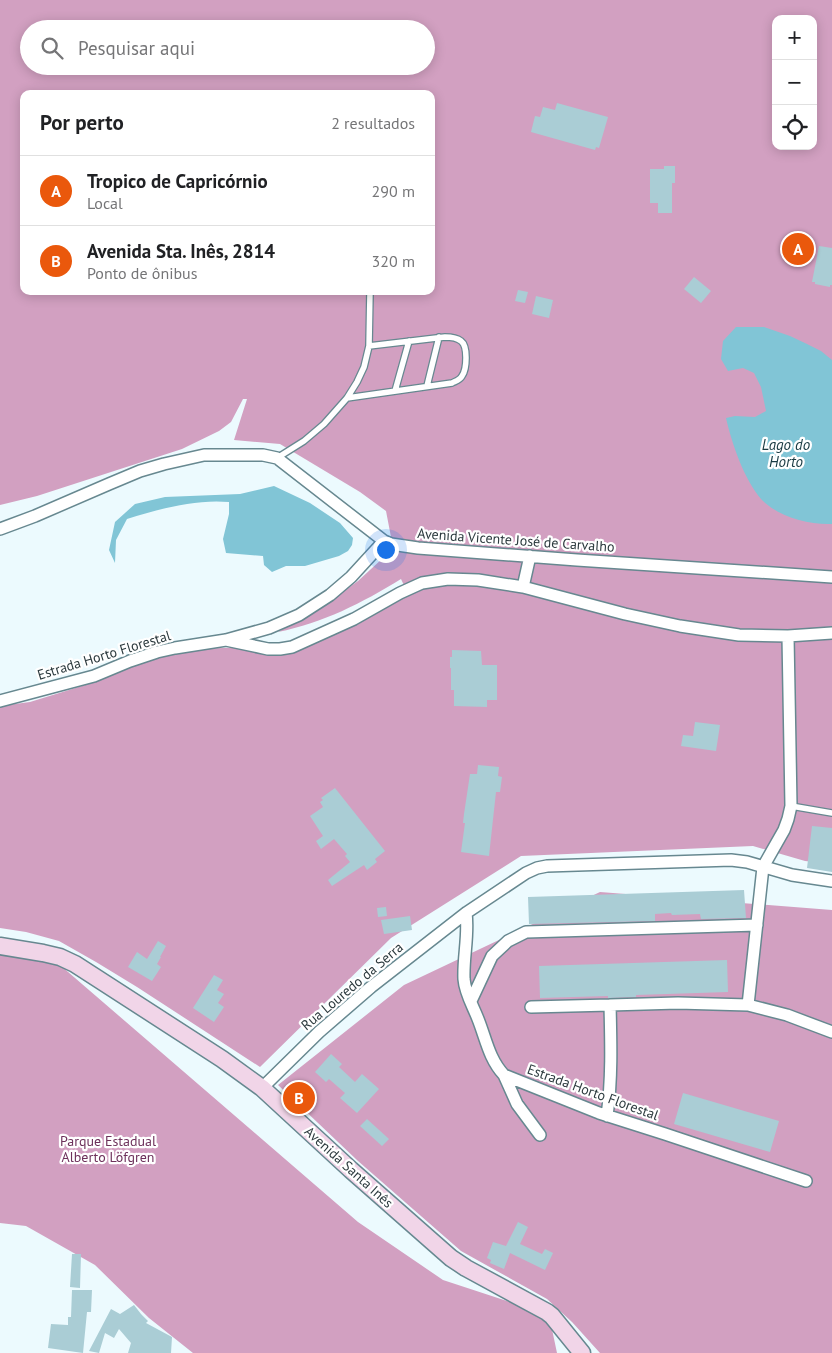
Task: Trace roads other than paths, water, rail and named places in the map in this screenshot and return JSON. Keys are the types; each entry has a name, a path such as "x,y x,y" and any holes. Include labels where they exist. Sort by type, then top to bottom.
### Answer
{"main road":[{"name":"Avenida Santa Inês","path":"0,946 52,955 75,964 222,1060 262,1088 451,1258 552,1316 582,1353"}],"street":[{"name":"Avenida Vicente José de Carvalho","path":"0,529 14,525 140,472 190,457 237,454 263,455 277,458 391,544 530,556 832,577"},
{"name":"Estrada Horto Florestal","path":"0,700 94,676 157,652 221,641 269,628 299,615 330,595 351,577 384,540"},
{"path":"523,587 530,556"},
{"path":"221,641 268,649 292,647 354,619 422,583 448,579 478,580 523,587 625,614 680,626 739,635 788,636 832,633"},
{"path":"748,1005 763,867 784,830 791,806 788,636"},
{"name":"Rua Louredo da Serra","path":"262,1088 319,1032 371,987 466,913 526,873 537,868 548,866 731,860 747,862 792,875 832,881"},
{"path":"466,913 465,986 488,1049 496,1065 504,1075 517,1104 540,1134"},
{"path":"471,1001 492,956 508,941 526,932 756,925"},
{"path":"531,1007 610,1006 678,1002 748,1005 788,1015 832,1032"},
{"path":"607,1116 611,1069 610,1006"},
{"name":"Estrada Horto Florestal","path":"504,1075 607,1116 806,1181"}],"lane":[{"path":"277,458 304,441 324,424 357,382 364,367 369,346 370,295"},
{"path":"346,398 452,383 464,374 466,367 465,345 454,337 369,346"},
{"path":"427,386 439,338"},
{"path":"396,391 409,341"},
{"path":"791,806 832,813"}],"water":[{"name":"Lago do Horto","path":"736,327 764,327 807,344 821,351 832,360 832,524 794,519 776,511 761,499 749,482 735,450 726,418 735,416 755,417 766,411 761,387 754,373 743,368 728,371 721,359 723,341"},
{"path":"274,486 310,503 340,523 353,538 352,545 348,551 339,556 305,566 286,566 272,572 264,565 263,556 226,553 223,539 229,514 229,502 216,501 190,503 127,519 116,540 115,563 109,550 115,522 135,504 165,497 240,494"}],"place":[{"name":"Tropico de Capricórnio","path":"798,249"},
{"name":"Avenida Sta. Inês, 2814","path":"299,1098"}],"park label":[{"name":"Parque Estadual Alberto Löfgren","path":"108,1150"}]}
